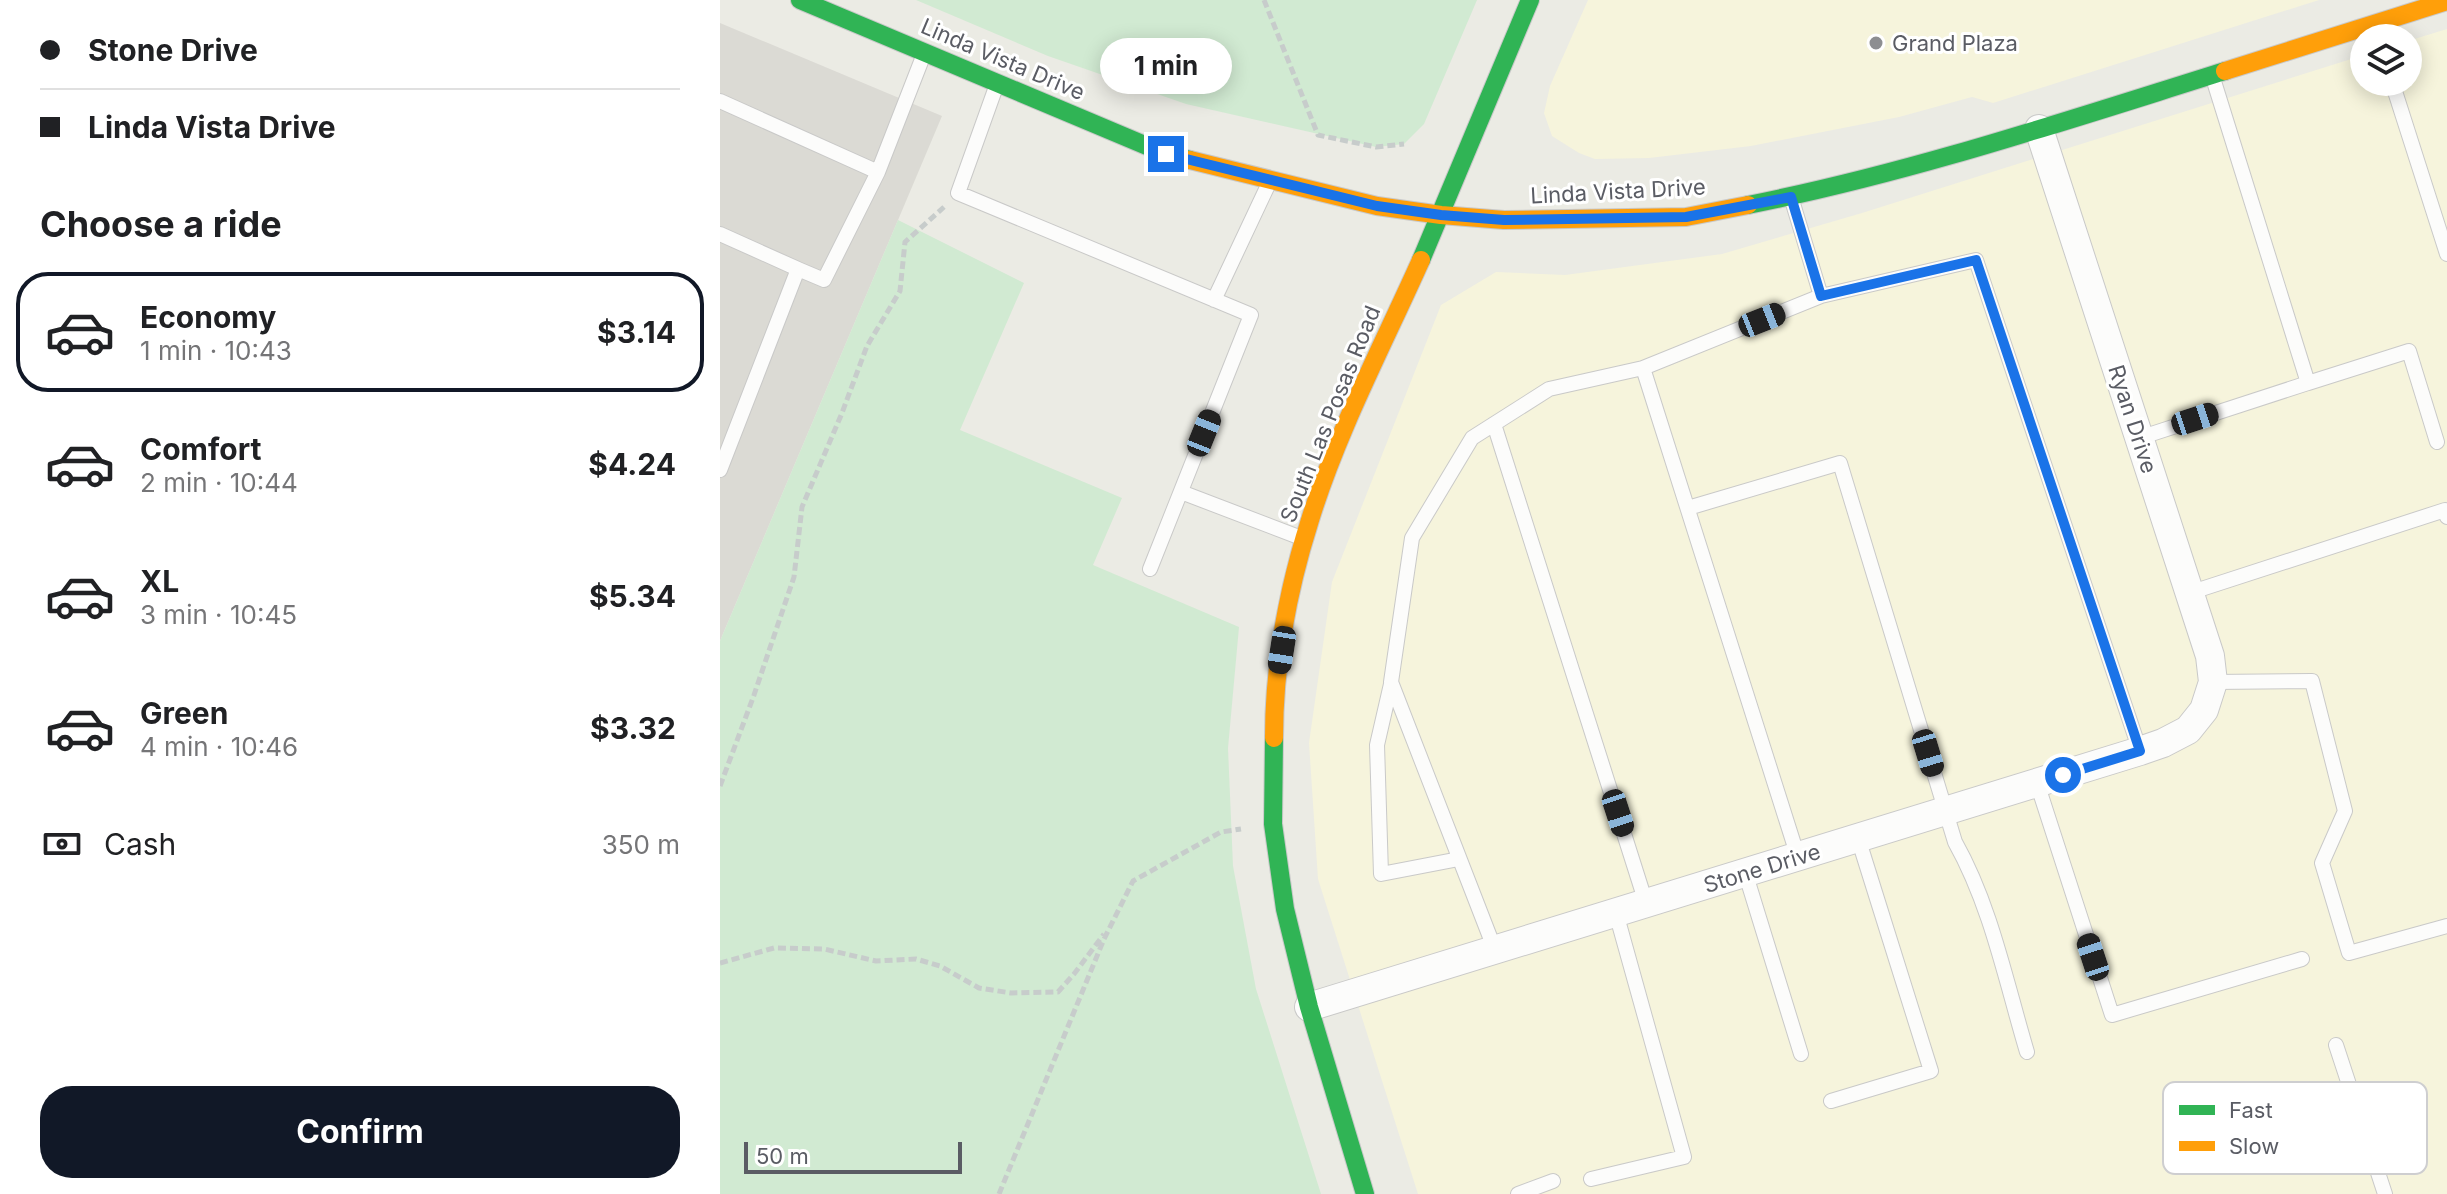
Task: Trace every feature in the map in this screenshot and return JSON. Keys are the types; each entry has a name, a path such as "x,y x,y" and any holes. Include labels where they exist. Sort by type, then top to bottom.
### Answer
{"main road":[{"name":"Linda Vista Drive","path":"800,0 1166,154 1377,206 1504,220 1686,217 1819,191 2039,129 2212,75 2350,38"},
{"name":"South Las Posas Road","path":"1365,1194 1309,1007 1285,909 1273,824 1274,701 1290,600 1305,539 1340,441 1441,215 1530,0"},
{"name":"Linda Vista Drive","path":"2392,24 2447,1"}],"street":[{"name":"Ryan Drive","path":"2039,129 2210,656 2213,682 2204,710"},
{"name":"Stone Drive","path":"1309,1007 2140,751 2188,730 2204,710"}],"lane":[{"path":"720,234 824,280 878,172 925,53"},
{"path":"2212,75 2308,383"},
{"path":"997,83 958,193 1251,315 1150,569"},
{"path":"2396,96 2447,254"},
{"path":"720,101 878,172"},
{"path":"1214,300 1270,180"},
{"path":"1791,197 1821,296"},
{"path":"1459,859 1381,874 1377,745 1391,682 1412,538 1472,438 1549,389 1643,368 1821,296 1976,260 2140,751"},
{"path":"720,470 798,269"},
{"path":"2139,438 2409,351 2437,442"},
{"path":"1643,368 1798,857"},
{"path":"1494,424 1646,903"},
{"path":"1688,508 1840,463 1955,842 1969,867 1993,934 2027,1052"},
{"path":"1181,492 1305,539"},
{"path":"2189,593 2445,510 2447,517"},
{"path":"2213,682 2312,681 2345,811 2322,863 2349,953 2447,926"},
{"path":"1391,682 1495,950"},
{"path":"2037,783 2112,1015 2302,959"},
{"path":"1831,1101 1931,1071 1858,838"},
{"path":"1745,872 1801,1054"},
{"path":"1591,1179 1684,1157 1616,913"},
{"path":"2336,1045 2348,1082"},
{"path":"2378,1174 2385,1194"},
{"path":"1518,1194 1553,1181"}],"path":[{"path":"1264,0 1318,135 1376,147 1404,144"},
{"path":"720,786 794,577 802,507 867,346 900,291 905,242 958,193"},
{"path":"999,1194 1104,939 1133,881 1221,832 1273,824"},
{"path":"720,963 774,948 824,949 876,961 916,959 940,966 979,988 989,990 1033,994 1058,992 1115,918"}],"shaded area":[{"name":"Grand Plaza","path":"1588,0 2319,0 1993,103 1972,97 1899,117 1751,146 1649,158 1595,159 1552,136 1544,113 1550,86"},
{"path":"720,23 942,116 720,641"},
{"path":"2447,29 2447,1194 1418,1194 1318,879 1309,743 1332,582 1441,305 1496,272 1565,275 1722,254 2350,59 2350,96 2422,96 2422,37"}],"green space":[{"path":"916,0 1477,0 1424,124 1404,144 1376,147 1186,104 1048,56"},
{"path":"898,220 1024,283 960,430 1122,498 1093,565 1239,627 1228,748 1233,866 1256,989 1321,1194 720,1194 720,641"}],"traffic: fast":[{"path":"800,0 1166,154 1190,160"},
{"path":"1421,260 1530,0"},
{"path":"1748,205 1929,161 2225,71"},
{"path":"1274,738 1273,824 1285,909 1309,1007 1365,1194"}],"traffic: slow":[{"path":"2225,71 2447,1"},
{"path":"1190,160 1377,206 1441,215 1504,220 1686,217 1748,205"},
{"path":"1274,738 1284,628 1310,520 1347,421 1421,260"}],"place":[{"name":"Grand Plaza","path":"1876,43"}],"route":[{"path":"1166,154 1377,206 1504,220 1686,217 1791,197 1821,296 1976,260 2140,751 2063,775"}]}
